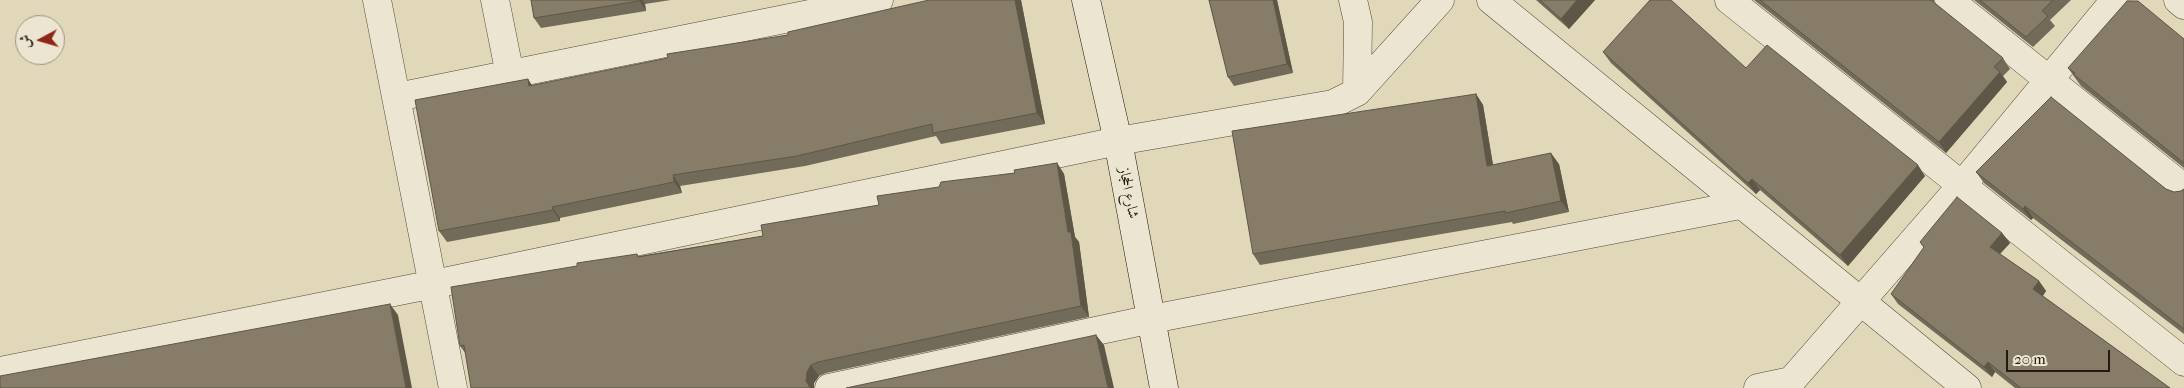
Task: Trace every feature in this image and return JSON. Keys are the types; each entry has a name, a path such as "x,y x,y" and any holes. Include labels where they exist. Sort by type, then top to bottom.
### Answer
{"street":[{"path":"377,0 453,388"},
{"path":"495,0 510,75"},
{"path":"397,97 880,0"},
{"name":"شارع الحجاز","path":"1086,0 1118,141 1164,388"},
{"path":"1353,0 1358,22 1357,92"},
{"path":"0,371 434,284 1118,141 1332,104 1357,92 1440,0"},
{"path":"1491,0 1740,205 1967,388"},
{"path":"1729,0 1963,184 2184,362"},
{"path":"1949,0 2184,188"},
{"path":"1758,388 1788,385 1963,184 2115,0"},
{"path":"2178,0 2184,5"},
{"path":"829,388 1152,319 1740,205"}],"building":[{"path":"531,0 639,0 639,1 534,18"},
{"path":"929,0 1015,0 1037,113 933,133 932,124 797,156 673,175 674,182 552,207 553,210 439,231 415,100 528,79 529,86 668,58 667,54 788,35 788,32"},
{"path":"1209,0 1273,0 1287,64 1228,77"},
{"path":"1540,0 1577,0 1561,19"},
{"path":"1650,0 1671,0 1746,68 1767,45 1918,165 1840,255 1752,179 1748,183 1603,52"},
{"path":"1760,0 1931,0 2003,58 1994,67 2000,72 1939,142"},
{"path":"1980,0 2053,0 2042,11 2048,16 2026,37"},
{"path":"2127,1 2138,1 2184,39 2184,163 2068,68"},
{"path":"1476,94 1487,166 1551,153 1561,201 1505,213 1505,211 1253,254 1232,131"},
{"path":"2051,97 2166,189 2174,192 2184,189 2184,329 2025,206 2023,209 1976,172"},
{"path":"1057,163 1068,232 1071,232 1081,306 818,362 811,365 807,372 806,381 810,388 471,388 464,345 460,346 451,287 577,266 577,263 637,254 638,257 763,236 761,225 879,205 877,196 939,187 941,182 1015,173 1014,170"},
{"path":"1957,197 2002,233 1990,247 2039,281 2033,289 2170,388 2021,388 1988,362 1984,367 1891,294 1924,247 1920,242"},
{"path":"390,304 406,388 0,388 0,376"},
{"path":"1096,335 1108,388 846,388"}]}
